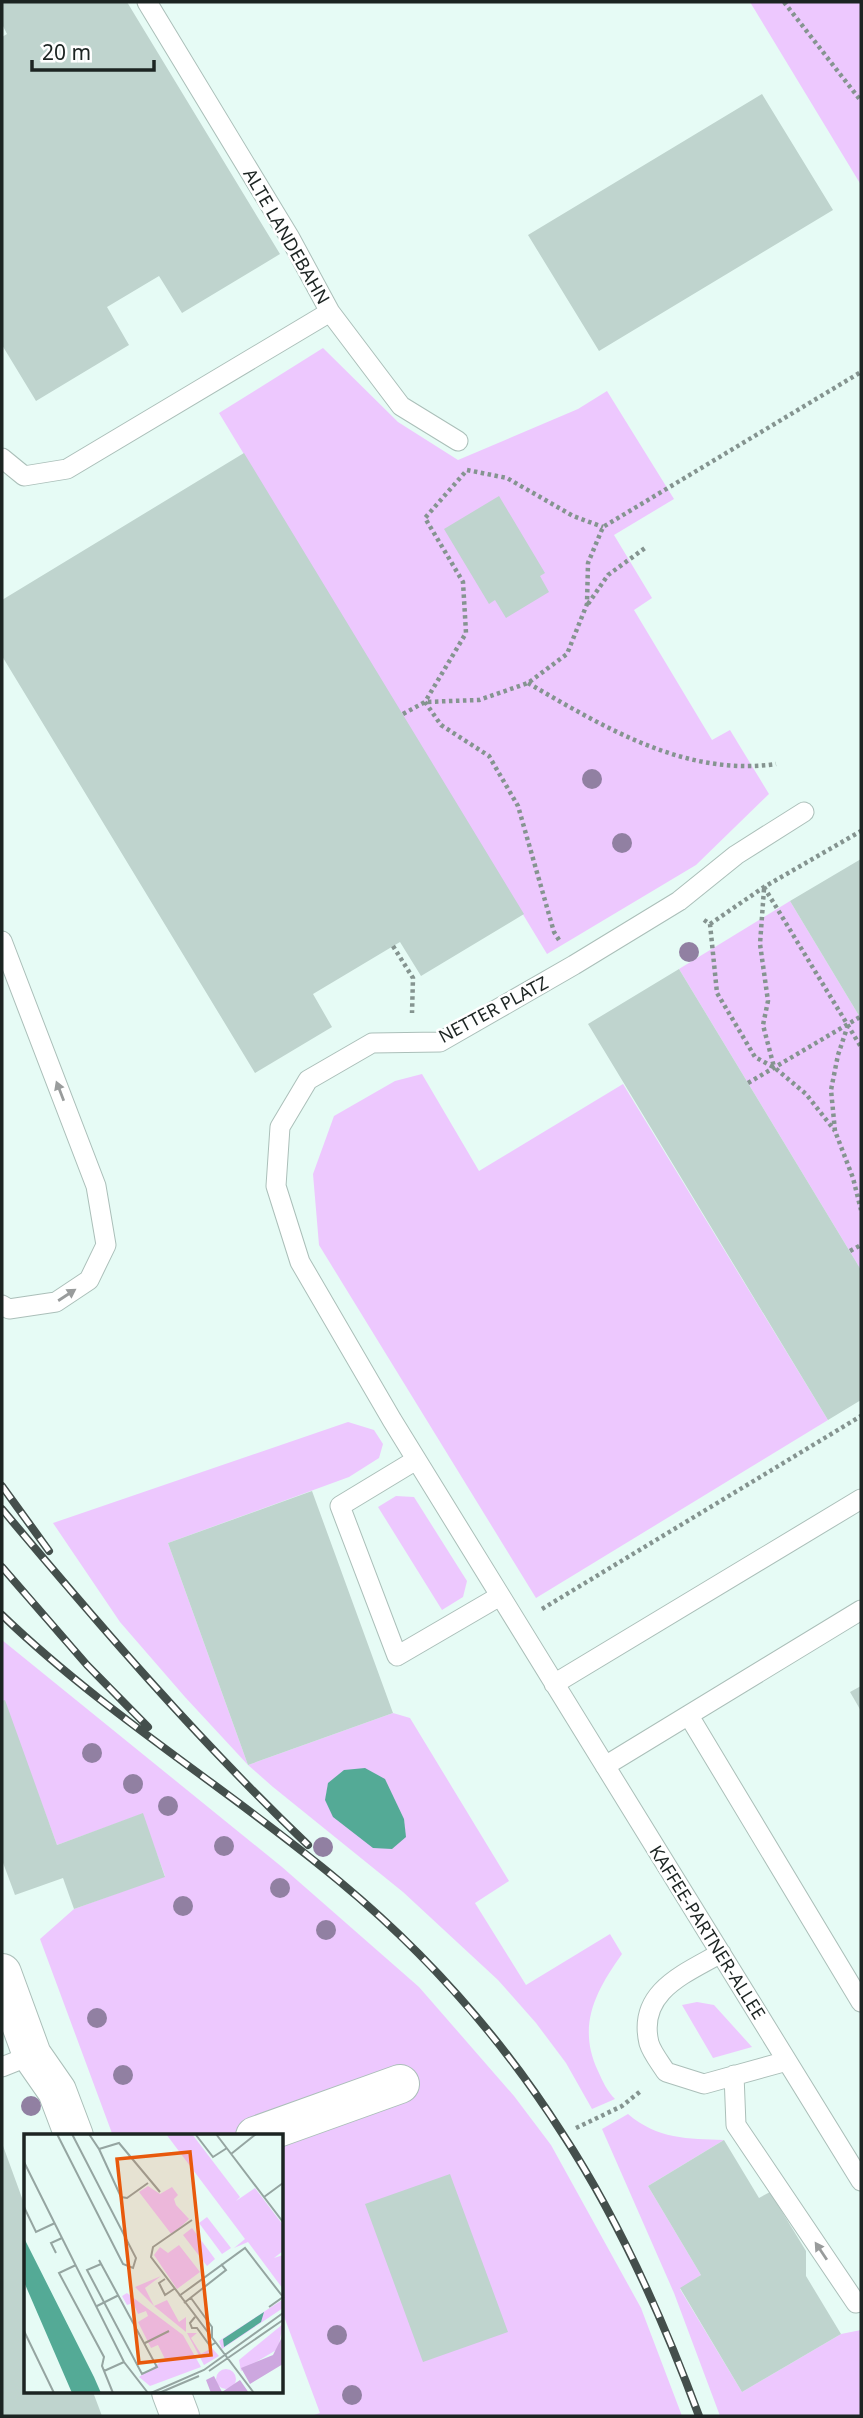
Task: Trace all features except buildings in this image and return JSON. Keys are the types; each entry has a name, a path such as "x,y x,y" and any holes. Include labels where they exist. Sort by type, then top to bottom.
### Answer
{"street":[{"path":"2,1973 17,2061 57,2091 73,2134"},
{"path":"261,2134 400,2084"},
{"path":"172,2394 180,2416"}],"lane":[{"name":"ALTE LANDEBAHN","path":"147,2 283,226 330,312 401,407 458,441"},
{"path":"2,458 24,476 67,469 330,312"},
{"name":"NETTER PLATZ","path":"392,1420 300,1262 276,1186 280,1127 308,1080 372,1043 440,1041 574,965 678,901 736,855 804,812"},
{"path":"2,941 96,1186 106,1245 89,1280 56,1302 9,1308 2,1305"},
{"name":"KAFFEE-PARTNER-ALLEE","path":"392,1420 861,2181"},
{"path":"416,1460 340,1506 397,1656 500,1596"},
{"path":"554,1684 861,1499"},
{"path":"605,1766 861,1610"},
{"path":"688,1716 861,2002"},
{"path":"721,1953 668,1983 649,2009 649,2044 666,2072 704,2084 787,2061"},
{"path":"734,2075 736,2125 856,2303 861,2301"}],"path":[{"path":"784,2 861,101"},
{"path":"587,604 588,563 603,527 861,372"},
{"path":"425,702 466,633 463,582 425,518 467,470 507,478 573,516 603,527"},
{"path":"403,714 425,702 479,700 528,683 567,654 587,604 608,575 645,548"},
{"path":"528,683 596,722 662,752 727,767 776,764"},
{"path":"425,702 441,725 489,756 518,806 554,932 574,965"},
{"path":"710,924 764,887 861,831"},
{"path":"764,887 861,1047"},
{"path":"764,887 760,944 768,1002 763,1025 775,1068"},
{"path":"678,901 710,924 717,993 755,1058 775,1068 806,1094 835,1131"},
{"path":"393,946 413,978 412,1042"},
{"path":"748,1083 860,1017"},
{"path":"848,1025 831,1090 835,1131 853,1178 861,1210"},
{"path":"850,1251 861,1245"},
{"path":"517,1624 861,1416"},
{"path":"576,2128 622,2106 666,2072"}],"shaded area":[{"path":"750,2 861,2 861,185"},
{"path":"323,348 398,422 458,460 578,409 607,391 674,499 614,535 652,598 634,610 712,740 730,730 769,794 696,865 547,954 219,413"},
{"path":"790,901 861,1019 861,1270 679,969"},
{"path":"422,1074 479,1171 623,1084 828,1420 536,1598 319,1245 313,1174 334,1116 395,1081"},
{"path":"348,1422 374,1430 383,1444 379,1458 349,1477 168,1543 248,1765 120,1622 53,1523"},
{"path":"396,1496 414,1497 467,1581 463,1597 442,1610 378,1507"},
{"path":"2,1640 282,1867 419,1987 514,2096 551,2145 641,2308 682,2416 311,2416 320,2413 284,2316 284,2134 112,2134 40,1939 74,1909 165,1876 142,1814 57,1845 2,1701"},
{"path":"393,1713 410,1718 509,1881 475,1903 526,1985 610,1934 622,1954 597,1996 589,2024 592,2055 603,2083 615,2099 592,2109 566,2063 536,2023 498,1980 403,1892 248,1765"},
{"path":"365,1768 385,1779 404,1819 406,1837 392,1849 373,1848 333,1817 325,1800 328,1783 344,1770"},
{"path":"697,2002 714,2005 752,2047 713,2058 682,2005"},
{"path":"628,2114 650,2128 673,2136 724,2140 648,2186 701,2275 680,2289 742,2392 841,2334 861,2330 861,2416 720,2416 674,2293 602,2129"}],"railway":[{"path":"2,1486 49,1551"},
{"path":"2,1509 150,1682 308,1845"},
{"path":"2,1567 87,1665 148,1727"},
{"path":"2,1615 83,1686 339,1881 402,1937 460,1998 539,2098 583,2166 621,2235 655,2307 699,2416"}]}
